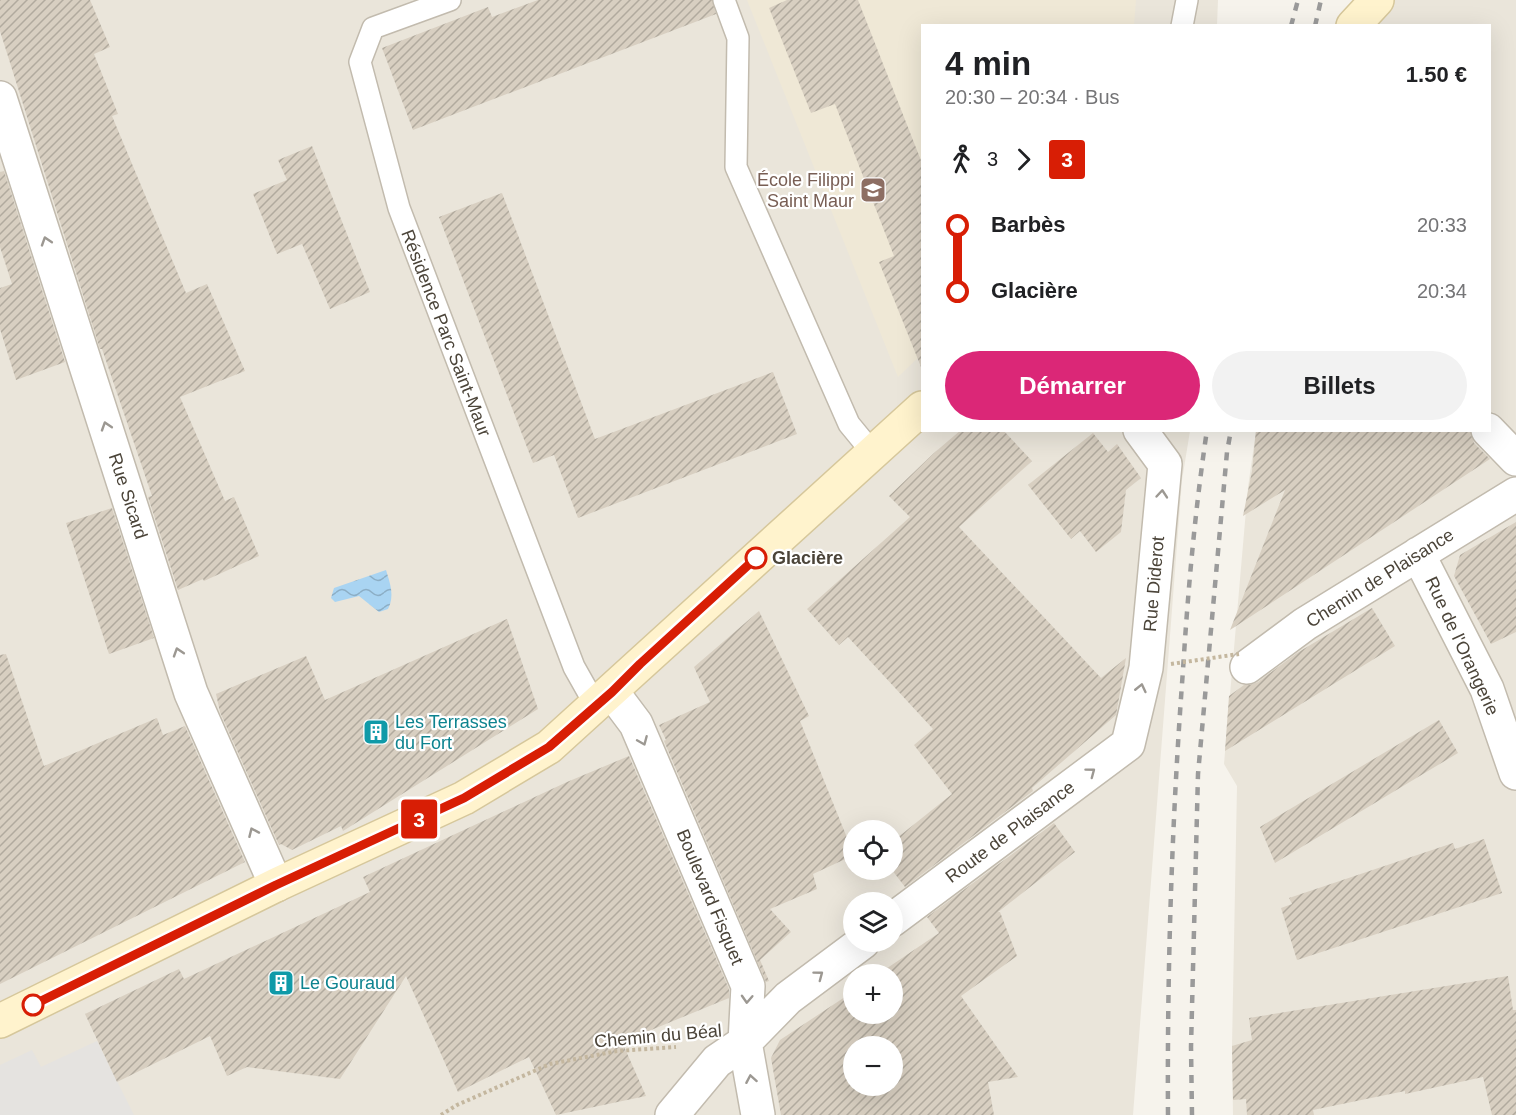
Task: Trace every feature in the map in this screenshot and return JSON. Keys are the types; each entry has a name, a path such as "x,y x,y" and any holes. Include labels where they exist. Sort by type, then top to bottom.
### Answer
{"main road":[{"path":"1355,24 1377,0"},
{"path":"0,1021 276,885 464,798 549,747 921,409"}],"street":[{"name":"Rue Sicard","path":"0,98 192,693 276,885"},
{"name":"Rue Diderot","path":"1128,744 1146,668 1165,464 1141,432"},
{"path":"1490,432 1516,459"},
{"name":"Chemin de Plaisance","path":"1243,661 1516,494"},
{"name":"Rue de l'Orangerie","path":"1418,554 1487,689 1516,773"},
{"name":"Boulevard Fisquet","path":"604,699 636,724 748,986 745,1042 758,1115"},
{"name":"Route de Plaisance","path":"903,912 1128,744"},
{"path":"672,1115 717,1061 745,1042 788,998 850,952"}],"lane":[{"name":"Résidence Parc Saint-Maur","path":"450,0 373,28 360,62 399,208 574,667 604,699"},
{"path":"724,0 738,38 736,167 849,424 872,452"},
{"path":"1182,24 1187,0"}],"path":[{"path":"1171,664 1243,661"},
{"name":"Chemin du Béal","path":"441,1115 550,1064 617,1051 745,1042"}],"shaded area":[{"path":"0,0 1218,0 1217,24 921,24 921,432 1190,432 1182,480 1133,1115 0,1115"},
{"name":"École Filippi Saint Maur","path":"747,0 1136,0 1134,24 921,24 921,355 898,377"},
{"path":"1364,0 1516,0 1516,1115 1233,1115 1232,1046 1237,786 1224,764 1248,487 1256,432 1491,432 1491,24 1352,24"},
{"path":"97,1041 134,1115 0,1115 0,1065 32,1050 41,1067"}],"water":[{"path":"386,570 391,594 388,609 379,612 359,596 335,602 331,598 334,588"}],"building":[{"path":"0,0 90,0 110,47 94,54 118,114 112,116 186,293 207,284 245,371 180,397 225,501 234,497 259,556 178,590 148,497 152,496 102,349 100,349 0,31"},
{"path":"538,0 712,0 716,14 413,130 382,48 488,7 492,17"},
{"path":"787,0 858,0 921,160 921,367 879,262 894,256 835,104 811,113 769,8"},
{"path":"312,146 370,292 330,309 302,244 277,254 253,194 287,180 278,160"},
{"path":"4,171 65,362 16,380 0,329 0,288 12,284 0,247 0,172"},
{"path":"502,193 595,439 773,372 797,434 578,518 554,455 533,463 439,217"},
{"path":"959,432 1005,432 1032,461 959,527 1101,678 1126,658 1116,715 1032,788 1033,791 905,887 900,880 903,880 903,833 952,794 914,745 933,729 848,637 839,645 807,609 910,517 889,496"},
{"path":"1256,432 1471,432 1474,443 1490,459 1230,630 1285,490 1243,516 1252,471"},
{"path":"1093,433 1108,452 1117,444 1141,478 1126,490 1121,532 1096,552 1080,531 1071,539 1028,485"},
{"path":"112,508 154,638 109,654 66,523"},
{"path":"1516,522 1516,632 1491,644 1454,576 1460,555"},
{"path":"1372,608 1395,646 1225,751 1229,696 1244,685 1258,682 1297,653"},
{"path":"759,611 809,716 800,721 843,828 843,860 813,874 817,889 770,909 791,932 760,960 769,981 766,982 659,725 710,702 694,667"},
{"name":"Les Terrasses du Fort","path":"507,619 538,709 343,831 341,826 292,850 279,845 220,712 216,694 306,656 325,700"},
{"path":"6,654 44,766 157,718 163,735 185,726 245,862 0,984 0,655"},
{"path":"1439,720 1458,753 1275,863 1260,827"},
{"path":"629,756 729,989 729,998 622,1042 646,1096 556,1115 529,1057 458,1092 406,976 340,1079 247,1067 227,1076 210,1036 117,1082 85,1014 179,969 184,979 370,892 363,877 567,782"},
{"path":"1054,823 1075,852 998,912 1000,912 1017,956 961,996 1018,1077 988,1082 994,1115 781,1115 771,1058 780,1040 843,998 843,1024 903,1024 903,964 893,964 939,933 927,917"},
{"path":"1484,839 1502,893 1297,960 1281,908 1292,904 1289,898 1453,843 1455,849"},
{"path":"1508,976 1513,1010 1516,1010 1516,1115 1492,1115 1483,1077 1405,1094 1405,1091 1313,1110 1314,1115 1247,1115 1246,1099 1233,1100 1232,1046 1252,1040 1249,1018"}],"railway":[{"path":"1292,24 1298,0"},
{"path":"1315,24 1321,0"},
{"path":"1168,1115 1169,948 1176,781 1190,580 1207,432"},
{"path":"1192,1115 1191,1047 1198,774 1231,432"}],"bus line":[{"name":"3","path":"33,1005 276,885 464,798 549,747 612,692 756,558"}],"place":[{"name":"École Filippi Saint Maur","path":"873,190"},
{"name":"Glacière","path":"756,558"},
{"name":"Les Terrasses du Fort","path":"376,732"},
{"name":"Le Gouraud","path":"281,983"}]}
